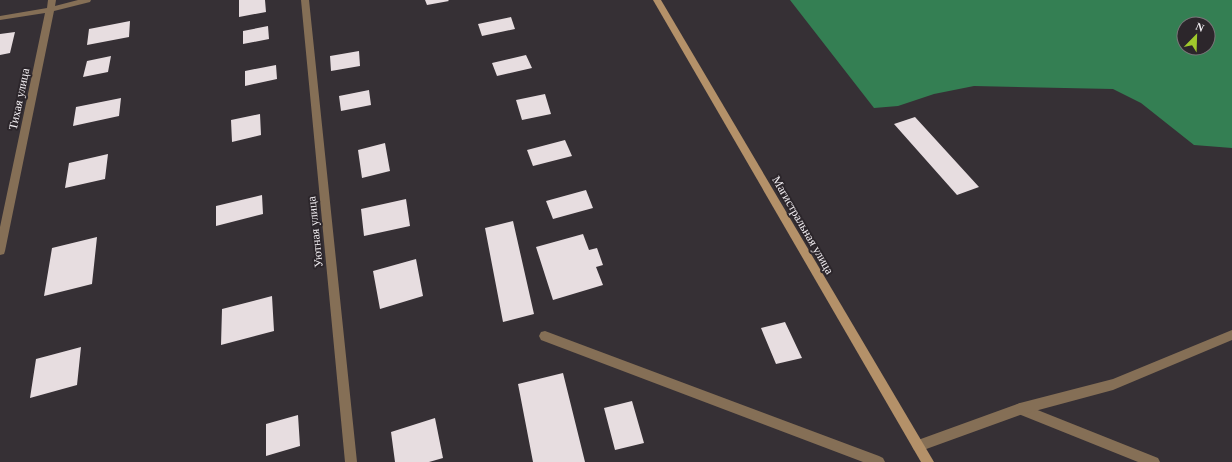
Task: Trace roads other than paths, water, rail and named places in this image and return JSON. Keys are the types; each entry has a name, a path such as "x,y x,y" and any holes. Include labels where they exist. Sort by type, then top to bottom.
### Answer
{"main road":[{"name":"Магистральная улица","path":"657,0 928,462"}],"street":[{"name":"Тихая улица","path":"0,251 52,0"},
{"path":"0,18 49,10 87,0"},
{"name":"Уютная улица","path":"305,0 351,462"},
{"path":"918,446 1020,409 1113,384 1232,335"},
{"path":"545,336 879,462"},
{"path":"1020,409 1154,462"}]}
